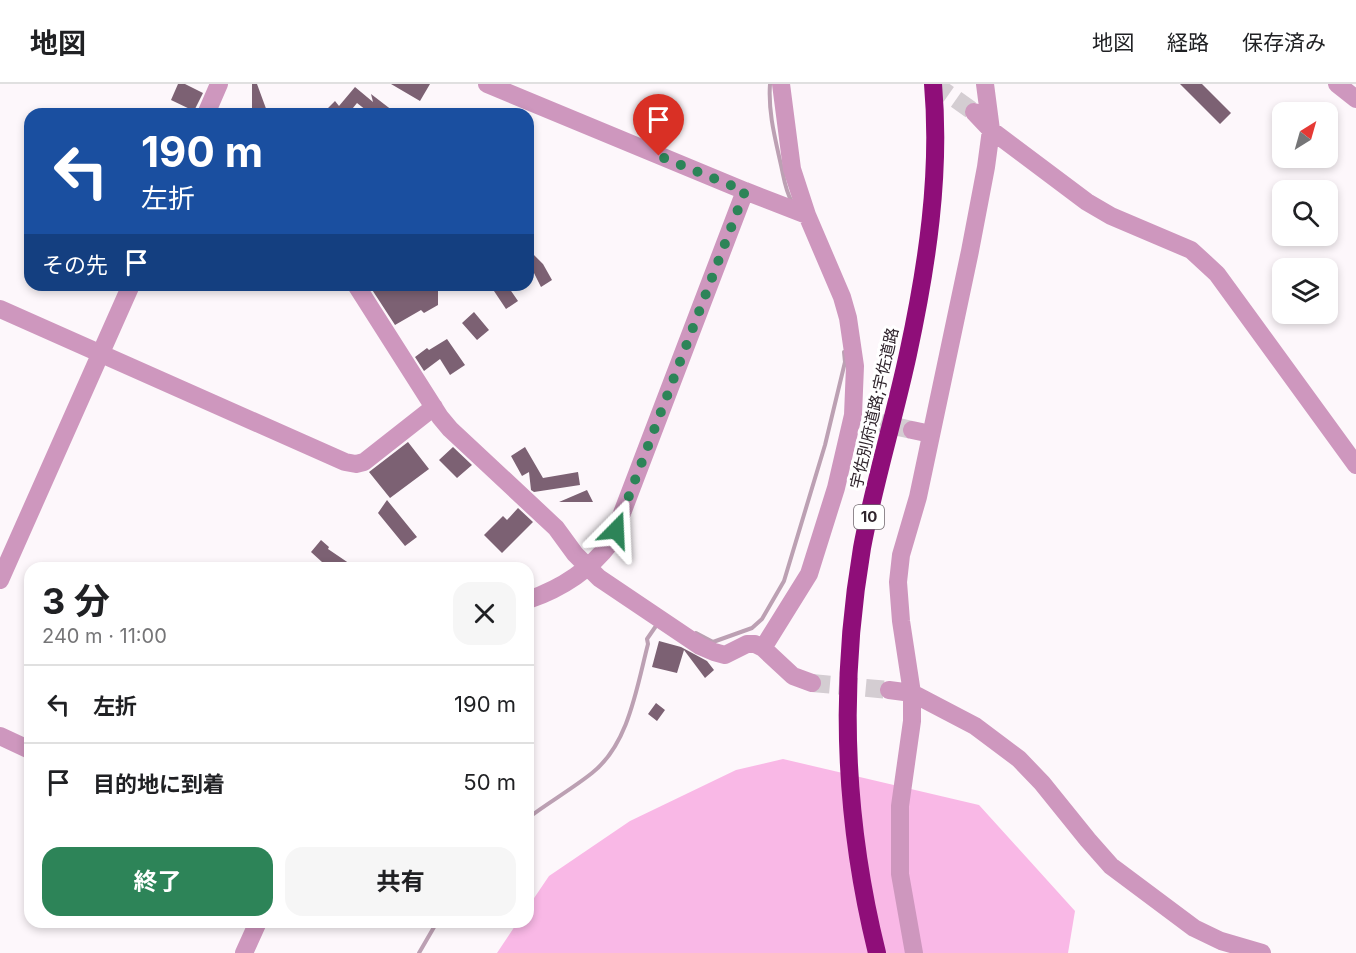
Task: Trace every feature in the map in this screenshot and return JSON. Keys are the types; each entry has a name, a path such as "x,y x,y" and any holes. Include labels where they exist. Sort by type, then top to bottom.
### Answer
{"highway":[{"name":"宇佐別府道路;宇佐道路","path":"877,953 864,894 852,811 847,736 848,667 856,585 863,546 908,354 927,246 935,162 933,84"}],"street":[{"path":"487,84 807,215"},
{"path":"763,648 783,612 809,574 860,417 848,318 834,276 807,215 792,169 781,84"},
{"path":"914,953 900,874 900,806 912,722 912,693 901,621 898,582 902,555 918,497 970,251 991,130 985,84"},
{"path":"1337,84 1356,99"},
{"path":"208,108 216,90"},
{"path":"216,90 222,108"},
{"path":"974,112 991,130 1087,202 1112,216 1191,250 1217,274 1356,465"},
{"path":"534,598 558,588 587,568 601,555 616,530 745,191"},
{"path":"0,580 128,291"},
{"path":"360,291 450,429 556,528 587,568 653,616 714,652 725,655 747,644 755,644 763,648 793,676 812,683"},
{"path":"0,309 345,462 356,464 364,462 434,407"},
{"path":"912,430 931,434"},
{"path":"889,690 912,693 975,726 1019,759 1112,866 1194,928 1221,940 1262,953"},
{"path":"0,736 24,747"},
{"path":"244,953 255,928"}],"shaded area":[{"path":"783,759 979,805 1075,911 1068,953 497,953 514,928 534,928 534,898 549,876 630,821 736,770"}],"building":[{"path":"178,84 185,84 203,93 196,108 188,108 171,100"},
{"path":"252,84 257,84 266,108 252,108"},
{"path":"391,84 430,84 420,101"},
{"path":"1180,84 1202,84 1231,113 1220,124"},
{"path":"355,87 373,102 371,94 389,108 363,108 357,103 353,108 328,108 335,101 339,106"},
{"path":"534,255 543,264 552,280 541,287 534,273"},
{"path":"373,291 438,291 438,305 424,313 421,310 395,325"},
{"path":"494,291 511,291 518,301 506,309"},
{"path":"474,312 489,330 477,340 462,323"},
{"path":"447,339 465,365 450,375 440,359 424,371 415,357 427,348 429,350"},
{"path":"408,442 429,469 390,498 369,472"},
{"path":"453,447 472,465 457,478 439,460"},
{"path":"525,447 543,478 578,472 580,485 534,492 531,490 529,472 522,476 511,456"},
{"path":"587,490 593,502 559,502"},
{"path":"387,500 417,537 405,546 378,513"},
{"path":"518,508 533,522 502,553 484,535 503,516 507,520"},
{"path":"321,540 329,547 328,549 347,562 322,562 311,552"},
{"path":"659,641 681,647 707,661 714,670 705,678 684,650 677,673 652,667"},
{"path":"656,703 665,710 657,721 648,714"}],"waterway":[{"path":"770,84 774,135 785,184 792,202"},
{"path":"696,633 713,642 752,628 762,619 784,581 825,445 845,362 844,352"},
{"path":"534,814 592,773 615,747 630,713 648,644 647,639 658,623"},
{"path":"419,953 434,928"}],"tunnel":[{"path":"934,84 974,112"},
{"path":"867,420 912,430"},
{"path":"812,683 889,690"}],"route":[{"path":"616,530 745,191 659,156"}]}
